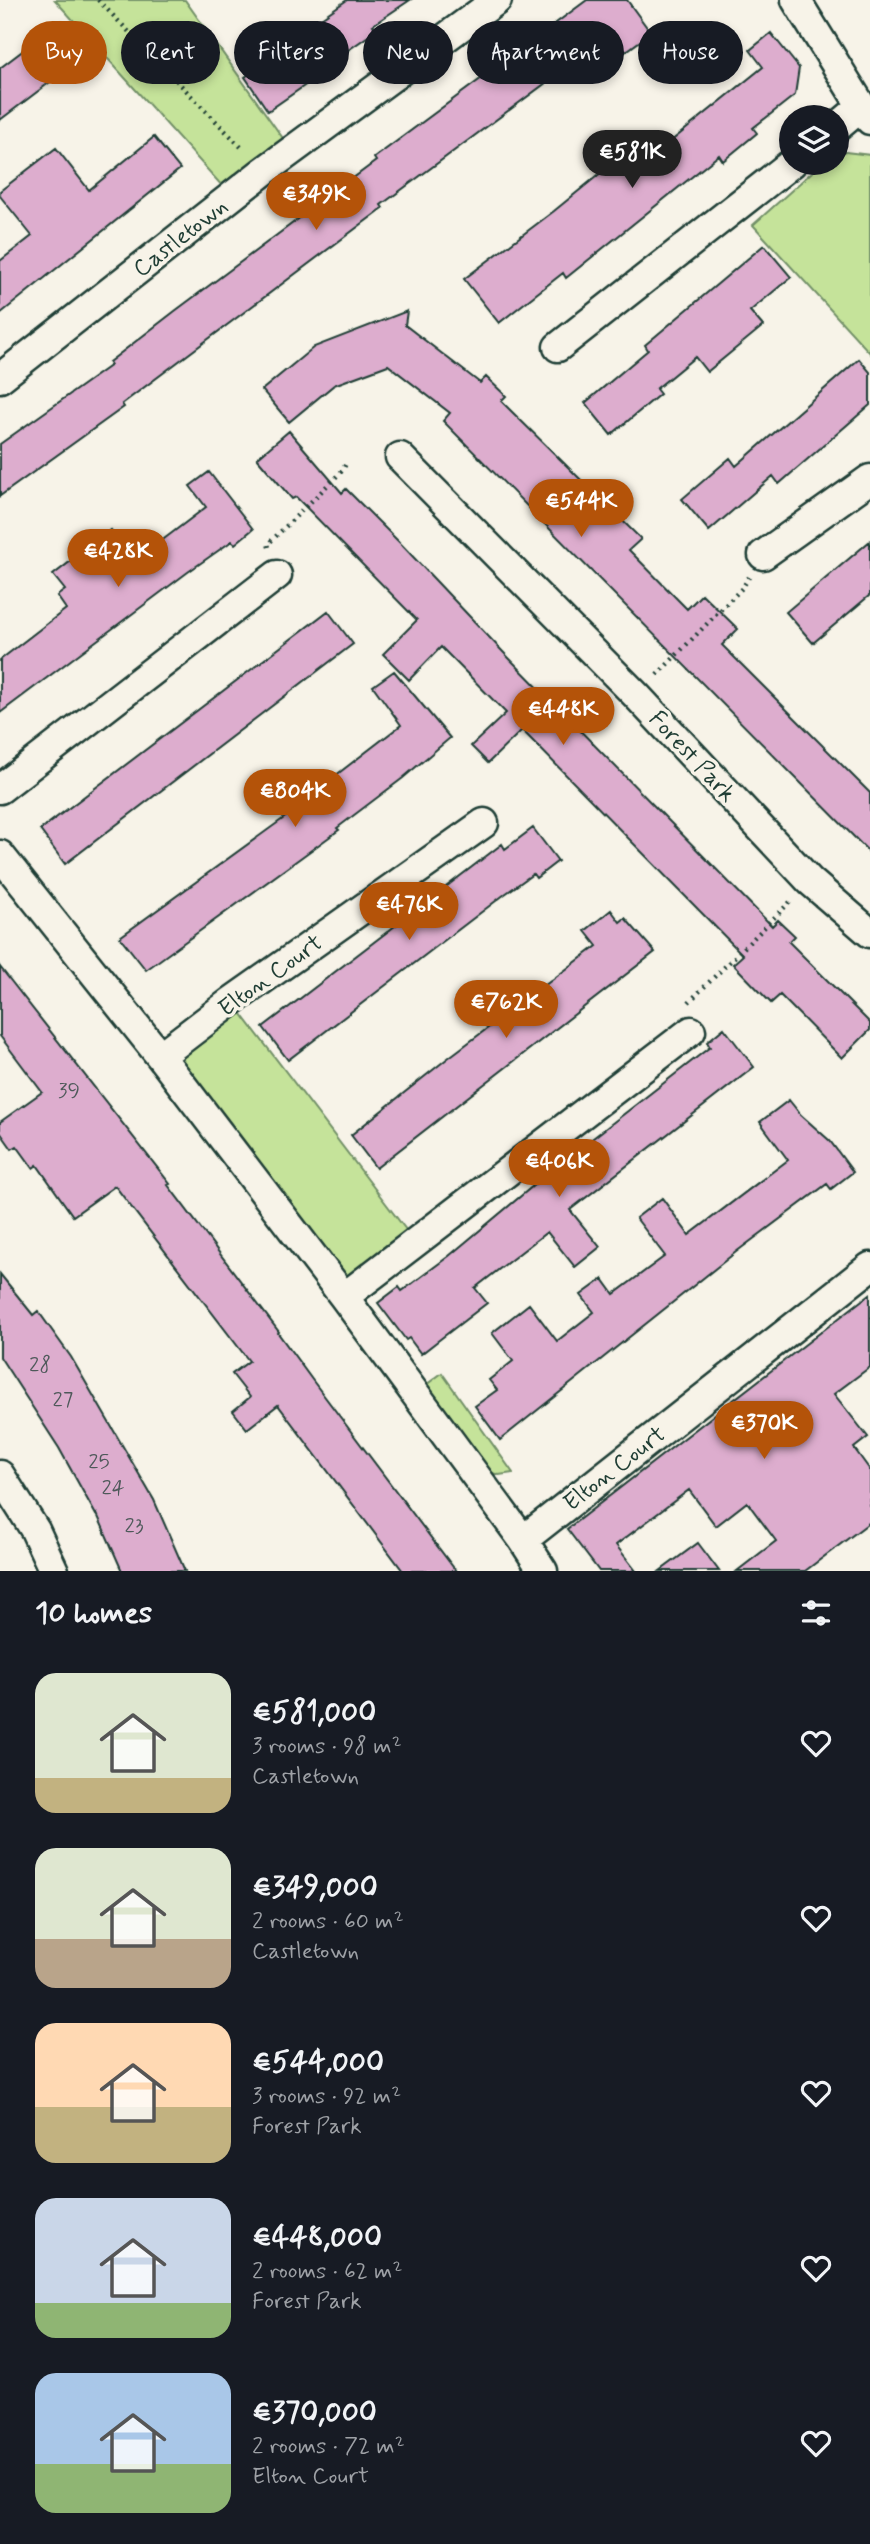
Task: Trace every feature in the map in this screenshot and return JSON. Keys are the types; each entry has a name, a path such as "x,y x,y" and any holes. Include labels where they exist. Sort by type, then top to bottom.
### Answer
{"street":[{"name":"Castletown","path":"0,378 264,171 497,0"},
{"path":"796,0 867,115 849,123"},
{"path":"558,347 779,173"},
{"name":"Forest Park","path":"400,457 636,695 810,881 870,933"},
{"path":"762,555 870,480"},
{"path":"0,789 276,575"},
{"name":"Elton Court","path":"160,1056 232,1001 484,823"},
{"path":"0,855 160,1056 344,1297 543,1571"},
{"path":"344,1297 691,1031"},
{"name":"Elton Court","path":"523,1540 870,1267"},
{"path":"0,1475 35,1530 54,1571"}],"path":[{"path":"98,0 210,112 264,171"},
{"path":"276,575 268,544 343,470 347,461"},
{"path":"636,695 743,587 762,555"},
{"path":"691,1031 678,1013 810,881"}],"green space":[{"path":"55,0 185,0 200,21 121,21 121,73 107,58 107,21 74,21"},
{"path":"220,49 234,69 234,84 244,84 287,144 223,187 130,84 220,84"},
{"path":"849,152 870,155 870,353 753,225 809,175 849,175"},
{"path":"232,1001 416,1243 344,1297 160,1056"},
{"path":"442,1373 513,1473 499,1475 489,1472 426,1385"}],"building":[{"path":"347,0 410,0 379,21 363,21 363,40 349,49 349,21 317,21"},
{"path":"587,0 627,0 642,21 638,21 638,42 625,52 624,21 559,21"},
{"path":"771,33 799,68 795,95 753,128 757,133 723,161 719,155 566,278 563,273 499,323 464,279 618,159 623,165 638,154 645,162 743,84 763,67 750,50"},
{"path":"21,52 21,84 47,84 0,120 0,68"},
{"path":"250,84 307,84 268,111"},
{"path":"474,84 544,84 381,205 383,208 122,404 124,407 0,496 0,444 111,365 109,362 175,311 376,161 374,158"},
{"path":"154,137 180,169 0,314 0,261 32,236 0,196 0,191 56,148 89,190"},
{"path":"764,245 791,277 750,311 763,326 707,372 695,357 656,389 660,394 611,435 585,403 648,350 645,345"},
{"path":"407,311 405,325 480,383 486,377 506,396 501,401 641,539 629,550 687,609 702,594 738,629 722,645 870,793 870,853 443,421 450,413 388,365 334,385 289,422 262,390 314,347"},
{"path":"859,359 870,372 870,405 779,484 773,476 709,531 682,499 730,458 736,466"},
{"path":"289,431 342,493 346,489 401,544 772,926 778,920 795,936 789,942 870,1023 870,1030 842,1058 780,995 771,1003 733,964 743,955 522,730 488,763 471,746 506,713 441,647 409,680 383,654 417,620 296,497 292,499 257,458"},
{"path":"209,472 253,529 235,544 232,541 188,572 0,713 0,660 66,609 57,596 65,590 53,575 111,530 134,560 206,507 190,486"},
{"path":"870,541 870,595 813,643 786,612"},
{"path":"328,611 353,644 65,864 40,830"},
{"path":"394,671 450,738 337,828 339,830 146,970 120,937 319,792 318,789 401,725 373,686"},
{"path":"533,828 558,861 536,878 533,874 505,894 288,1060 263,1027 502,844 505,849"},
{"path":"611,910 620,922 625,918 655,952 376,1168 351,1135 597,946 585,931"},
{"path":"0,967 170,1184 168,1185 456,1571 403,1571 278,1405 247,1429 233,1411 250,1397 232,1374 249,1361 115,1186 73,1216 37,1165 33,1168 17,1146 12,1149 0,1132 0,1122 42,1092 0,1036"},
{"path":"724,1028 754,1067 570,1210 600,1247 575,1267 547,1232 475,1288 487,1303 421,1354 409,1338 406,1340 378,1303 399,1287 402,1291 449,1256 552,1170 710,1047 707,1042"},
{"path":"789,1100 801,1115 830,1141 853,1172 831,1189 827,1184 736,1252 500,1440 475,1406 497,1390 489,1380 513,1361 492,1333 529,1304 557,1341 594,1312 581,1295 603,1279 614,1294 665,1256 636,1218 662,1198 689,1235 788,1160 760,1122"},
{"path":"0,1274 33,1315 38,1311 71,1357 154,1500 185,1571 122,1571 97,1514 59,1448 0,1357"},
{"path":"870,1294 870,1367 834,1394 868,1437 854,1448 870,1470 870,1522 805,1571 737,1571 776,1541 747,1502 716,1526 689,1490 616,1545 636,1571 599,1571 567,1529"},
{"path":"698,1543 719,1571 660,1571"}]}
